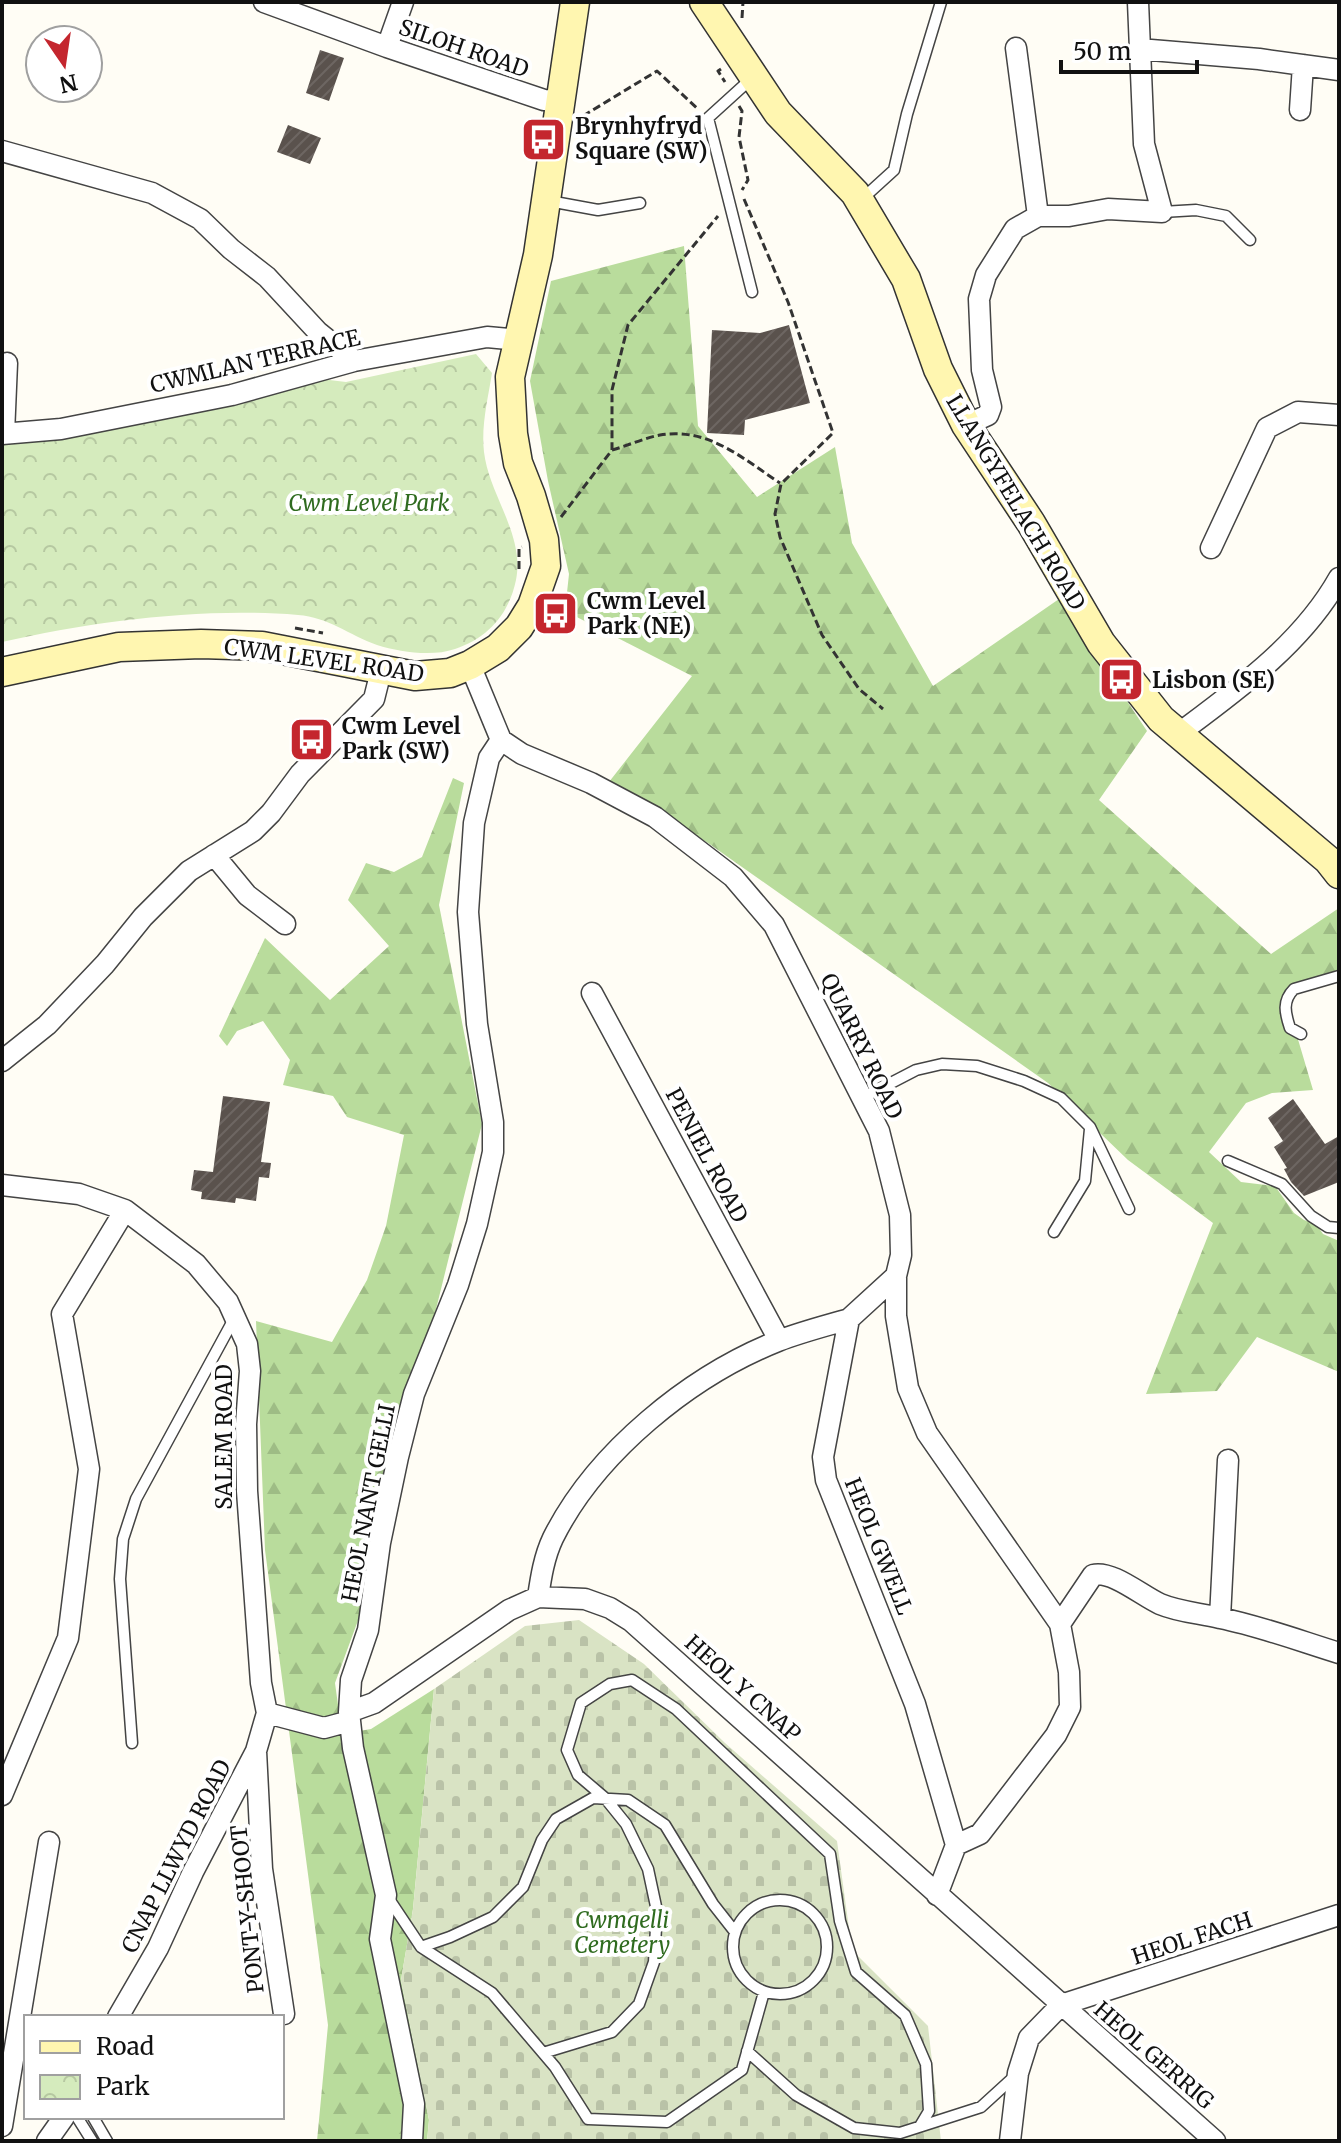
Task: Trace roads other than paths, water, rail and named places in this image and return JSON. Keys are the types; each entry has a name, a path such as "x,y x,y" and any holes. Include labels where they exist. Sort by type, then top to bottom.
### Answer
{"street":[{"name":"SILOH ROAD","path":"264,2 544,100 560,111"},
{"path":"387,47 403,2"},
{"name":"CWM LEVEL ROAD","path":"2,672 119,647 201,644 262,646 415,676 450,673 498,648 519,627 532,606 546,566 544,540 518,463 510,377 538,255 575,2"},
{"name":"LLANGYFELACH ROAD","path":"704,2 742,76 860,201 906,279 938,369 966,425 1031,523 1101,643 1161,719 1328,860 1339,874"},
{"path":"966,425 988,415 991,407 982,370 979,299 986,275 1015,229 1038,216 1069,216 1108,209 1162,212 1144,144 1138,2"},
{"path":"1016,48 1038,216"},
{"path":"1139,49 1339,70"},
{"path":"1300,110 1303,65"},
{"path":"2,150 152,193 200,219 267,277 318,332 354,361"},
{"name":"CWMLAN TERRACE","path":"3,434 61,429 232,395 354,361 487,337 519,340"},
{"path":"3,434 7,363"},
{"path":"1211,548 1267,428 1298,412 1339,415"},
{"path":"1178,734 1281,652 1309,622 1339,578"},
{"path":"470,665 501,740"},
{"path":"2,1061 47,1025 105,964 143,917 189,871 253,831 271,813 300,774 374,699 381,671"},
{"name":"QUARRY ROAD","path":"501,740 522,754 591,783 655,817 733,877 774,925 879,1131 900,1215 901,1255 896,1276 896,1316 908,1388 927,1433 1060,1624 1069,1672 1070,1707 1056,1735 980,1834 956,1845"},
{"name":"HEOL NANT GELLI","path":"412,2141 414,2104 380,1939 386,1895 353,1748 351,1680 368,1630 380,1543 414,1394 458,1285 477,1224 493,1152 493,1122 477,1024 468,912 474,823 489,758 501,740"},
{"path":"214,855 247,895 285,924"},
{"name":"PENIEL ROAD","path":"592,993 779,1340"},
{"name":"SALEM ROAD","path":"2,1185 79,1194 125,1210 196,1264 228,1302 247,1344 250,1371 246,1424 247,1491 270,1709"},
{"path":"2,1795 68,1638 70,1624 89,1469 62,1314 125,1210"},
{"path":"538,1597 542,1569 553,1539 580,1494 627,1441 673,1399 737,1360 779,1340 849,1319 896,1276"},
{"name":"HEOL GWELL","path":"849,1319 823,1457 826,1480 915,1704 956,1845"},
{"path":"1220,1618 1228,1460"},
{"path":"1060,1624 1093,1575 1100,1573 1135,1588 1159,1603 1188,1613 1220,1618 1339,1653"},
{"name":"HEOL Y CNAP","path":"270,1709 324,1728 374,1703 509,1610 538,1597 585,1599 610,1608 631,1621 1061,2005"},
{"name":"CNAP LLWYD ROAD","path":"119,2015 158,1948 199,1860 256,1751 270,1709"},
{"name":"PONT-Y-SHOOT","path":"256,1751 262,1869 284,2014"},
{"path":"2,2126 49,1842"},
{"path":"937,1895 956,1845"},
{"name":"HEOL FACH","path":"1061,2005 1339,1915"},
{"path":"1010,2141 1018,2073 1029,2038 1061,2005"},
{"name":"HEOL GERRIG","path":"1061,2005 1215,2141"},
{"path":"47,2141 63,2119"}],"lane":[{"path":"860,201 894,170 907,114 941,2"},
{"path":"742,76 708,118 752,292"},
{"path":"547,201 598,210 640,203"},
{"path":"1162,212 1196,210 1226,216 1250,240"},
{"path":"1301,1034 1290,1028 1286,1016 1285,1005 1289,994 1294,989 1339,976"},
{"path":"862,1098 916,1070 942,1064 977,1066 1024,1081 1061,1098 1090,1127 1129,1209"},
{"path":"1054,1232 1085,1181 1090,1127"},
{"path":"1228,1161 1282,1184 1311,1216 1328,1227 1339,1228"},
{"path":"132,1743 120,1579 123,1539 136,1499 235,1317"},
{"path":"543,2053 612,2032 639,2004 654,1962 657,1911 648,1869 626,1824 605,1798 578,1775 567,1750 581,1703 610,1684 632,1680 676,1709 830,1854 840,1921 856,1972 905,2015 926,2064 929,2111 920,2126"},
{"path":"421,1947 493,1917 523,1887 542,1840 556,1819 593,1798 628,1800 665,1825 713,1904 735,1932"},
{"path":"386,1895 421,1947 492,1993 555,2067 588,2119 667,2122 742,2070 764,1992"},
{"path":"785,1900 807,1909 823,1927 827,1942 826,1958 820,1973 795,1992 779,1995 764,1992 751,1985 741,1974 732,1947 735,1932 742,1918 754,1907 769,1901 785,1900"},
{"path":"747,2051 796,2095 854,2128 900,2133 981,2107 1018,2073"},
{"path":"78,2119 92,2141"},
{"path":"94,2119 107,2141"}],"place":[{"name":"Brynhyfryd Square (SW)","path":"544,139"},
{"name":"Cwm Level Park (NE)","path":"556,614"},
{"name":"Lisbon (SE)","path":"1121,680"},
{"name":"Cwm Level Park (SW)","path":"311,739"}],"park label":[{"name":"Cwm Level Park","path":"369,503"},
{"name":"Cwmgelli Cemetery","path":"622,1932"}]}
